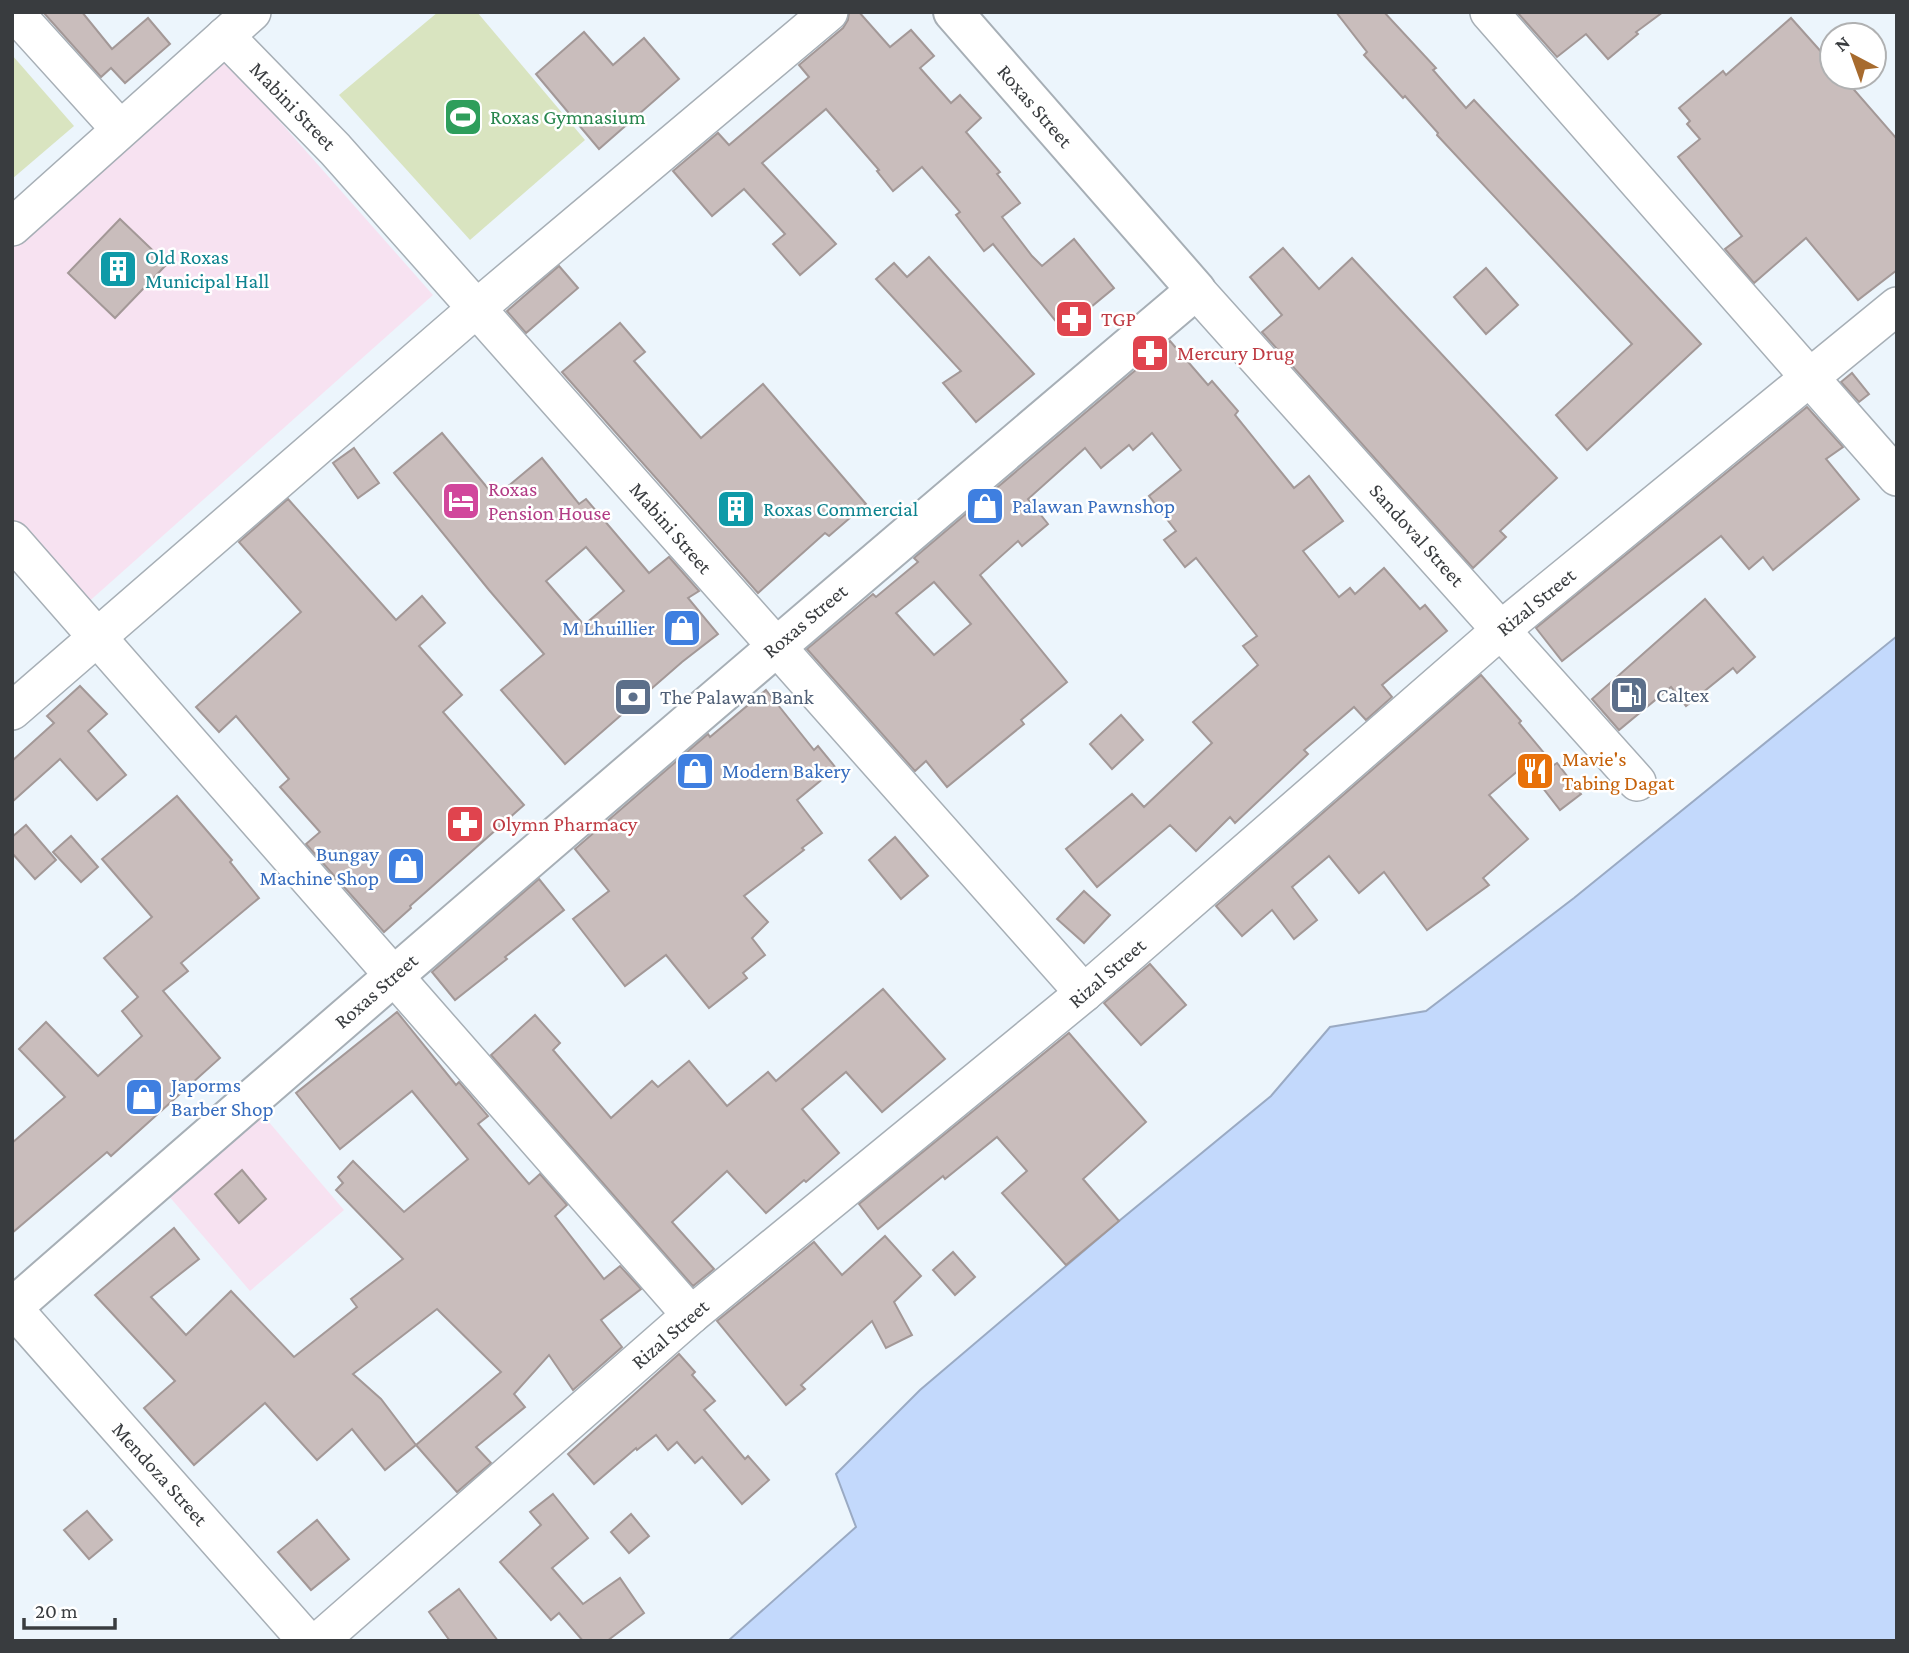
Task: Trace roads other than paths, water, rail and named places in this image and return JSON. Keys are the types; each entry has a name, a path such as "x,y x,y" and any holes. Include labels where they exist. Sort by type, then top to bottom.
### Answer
{"main road":[{"name":"Roxas Street","path":"12,1307 775,646 1196,290 953,12"}],"street":[{"path":"14,12 120,129"},
{"path":"12,227 252,12"},
{"path":"12,710 477,308 829,12"},
{"path":"1489,12 1897,477"},
{"name":"Mabini Street","path":"225,36 335,149 1084,993"},
{"name":"Sandoval Street","path":"1196,290 1637,782"},
{"name":"Rizal Street","path":"319,1641 691,1315 1084,993 1502,629 1897,306"},
{"path":"12,540 691,1315"},
{"name":"Mendoza Street","path":"12,1307 307,1641"}],"water":[{"path":"1897,636 1897,1641 728,1641 856,1527 836,1474 920,1390 1271,1096 1330,1027 1426,1011 1574,898"}],"place":[{"name":"Roxas Gymnasium","path":"463,117"},
{"name":"Old Roxas Municipal Hall","path":"118,269"},
{"name":"TGP","path":"1074,319"},
{"name":"Mercury Drug","path":"1150,353"},
{"name":"Roxas Pension House","path":"461,501"},
{"name":"Palawan Pawnshop","path":"985,506"},
{"name":"Roxas Commercial","path":"736,509"},
{"name":"M Lhuillier","path":"682,628"},
{"name":"Caltex","path":"1629,695"},
{"name":"The Palawan Bank","path":"633,697"},
{"name":"Modern Bakery","path":"695,771"},
{"name":"Mavie's Tabing Dagat","path":"1535,771"},
{"name":"Olymn Pharmacy","path":"465,824"},
{"name":"Bungay Machine Shop","path":"406,866"},
{"name":"Japorms Barber Shop","path":"144,1097"}]}
